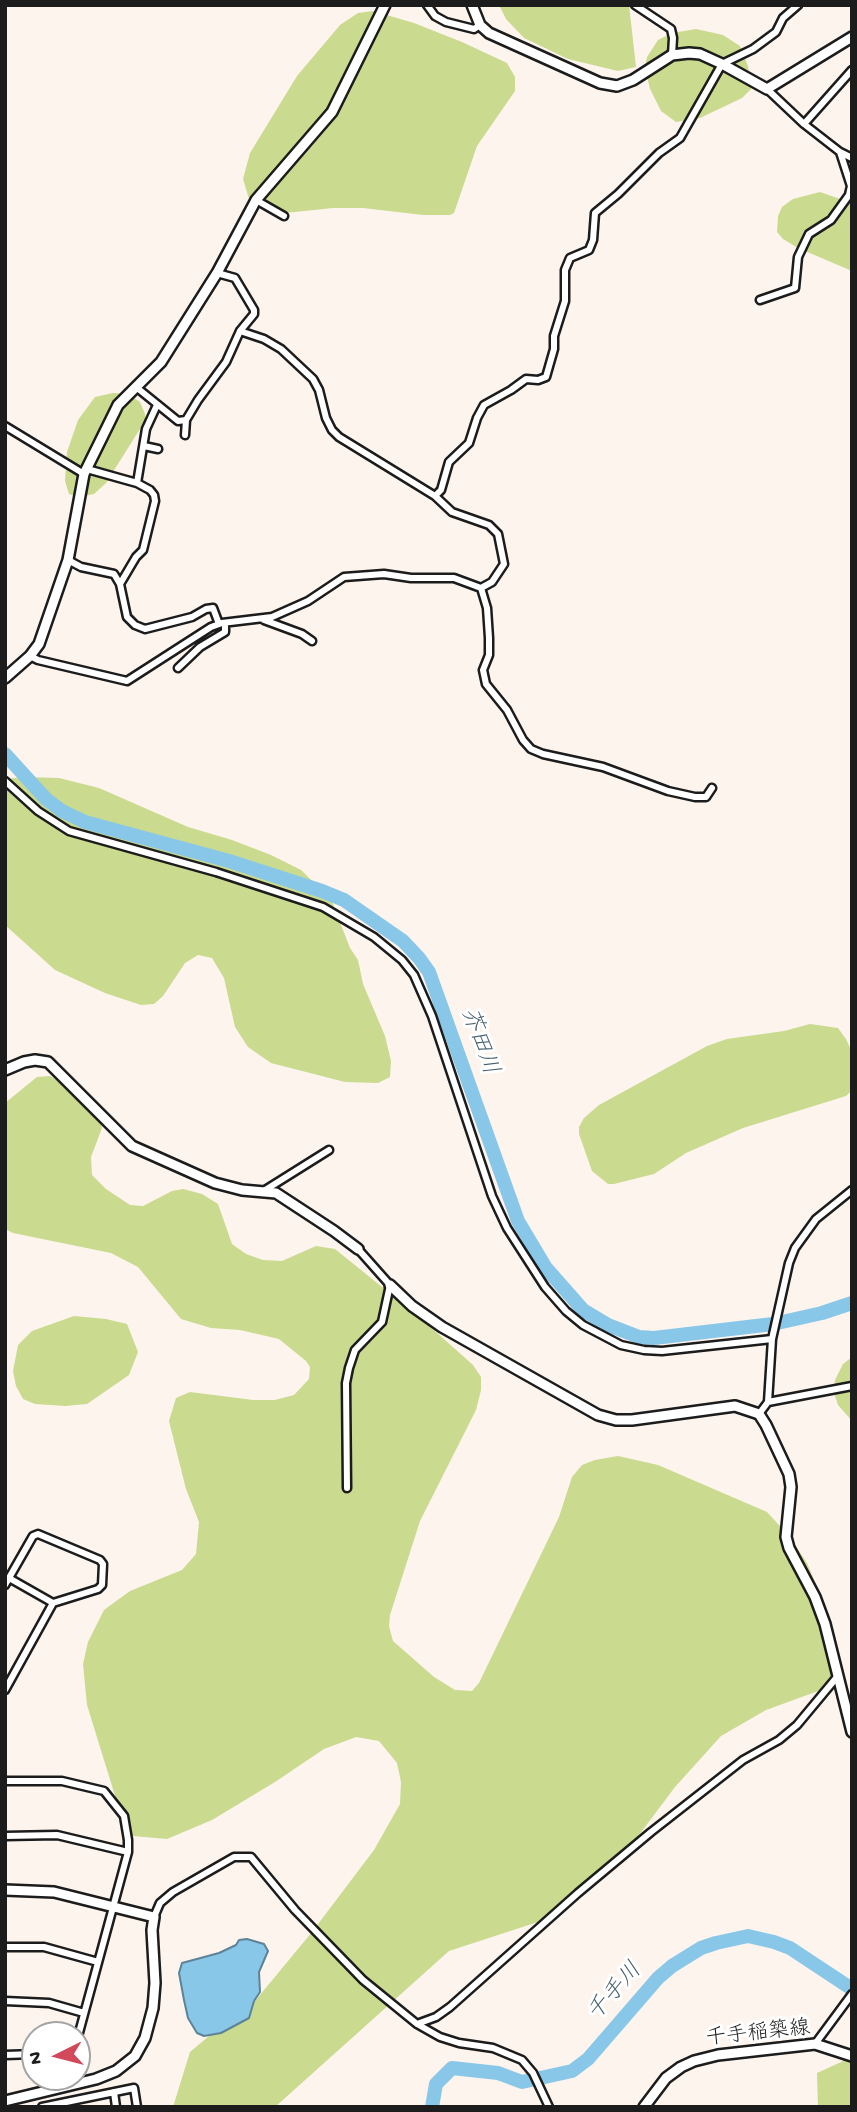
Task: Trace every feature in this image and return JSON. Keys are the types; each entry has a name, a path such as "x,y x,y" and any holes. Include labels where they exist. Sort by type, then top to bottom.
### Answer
{"street":[{"path":"5,678 30,656 39,644 68,560 85,472 118,405 161,362 217,274 256,200 332,112 385,5"},
{"path":"427,5 435,16 446,22 474,29 480,25"},
{"path":"472,5 480,25 489,33 600,83 617,86 633,80 672,55 700,54 768,89 804,124 852,158"},
{"path":"635,5 671,29 674,38 672,55"},
{"path":"435,496 441,490 449,462 470,443 484,405 526,379 538,380 546,377 554,349 554,336 565,301 565,270 570,258 589,250 596,213 659,153 673,146 680,138 722,64 753,49 776,32 783,18 798,5"},
{"path":"768,89 852,37"},
{"path":"804,124 852,70"},
{"path":"760,300 795,288 798,257 809,234 831,220 849,195 851,186 840,152"},
{"path":"256,200 284,216"},
{"path":"185,435 186,420 226,362 240,331 254,314 235,278 217,274"},
{"path":"30,656 127,681 211,627 222,623 262,620 308,601 344,577 357,575 454,578 481,588 492,582 504,564 498,534 489,525 452,512 435,496 339,437 331,430 313,379 281,349 264,339 240,331"},
{"path":"136,387 178,421 186,420"},
{"path":"136,483 146,429 157,405"},
{"path":"5,426 85,472 136,483 154,495 155,502 143,550 120,584"},
{"path":"144,446 158,449"},
{"path":"68,560 81,567 114,574 120,584 127,617 135,625 145,629 192,617 213,608 225,632 200,647 178,668"},
{"path":"481,588 487,608 489,638 489,655 483,670 485,684 507,710 523,740 531,748 542,754 603,767 668,791 695,797 706,797 712,788"},
{"path":"262,620 302,634 312,641"},
{"path":"5,781 38,811 69,831 216,872 323,907 374,937 402,960 414,975 432,1016 492,1196 507,1228 545,1287 566,1311 583,1325 621,1345 653,1351 772,1339"},
{"path":"5,1070 24,1062 48,1062 132,1146 215,1183 276,1194 358,1249 412,1306 442,1327 598,1415 616,1420 632,1420 735,1406 758,1414 789,1474 791,1487 786,1537 822,1615 852,1732"},
{"path":"262,1192 328,1150"},
{"path":"758,1414 768,1402 772,1339 789,1263 795,1248 816,1219 852,1190"},
{"path":"347,1488 346,1384 349,1368 355,1350 382,1322 390,1285"},
{"path":"768,1402 852,1386"},
{"path":"38,1534 100,1560 103,1564 102,1585 98,1589 53,1603 7,1581 33,1536 38,1534"},
{"path":"5,1690 53,1603"},
{"path":"417,2024 436,2017 450,2007 651,1832 743,1760 788,1732 837,1677"},
{"path":"5,1781 62,1781 104,1791 124,1816 128,1852 82,2021"},
{"path":"5,1836 57,1835 128,1852"},
{"path":"5,2101 96,2079 116,2071 135,2056 145,2038 153,2008 153,1917 160,1903 173,1892 234,1857 251,1857 319,1936 363,1980 417,2024 440,2037 493,2048 522,2060 533,2073 549,2107"},
{"path":"5,1890 54,1892 153,1917"},
{"path":"5,1947 44,1947 97,1962"},
{"path":"815,2044 850,1997"},
{"path":"5,2001 49,2003 84,2013"},
{"name":"千手稲築線","path":"644,2107 666,2078 694,2061 718,2055 815,2044 852,2056"},
{"path":"42,2107 134,2088 137,2107"},
{"path":"114,2092 116,2107"},
{"path":"95,2096 97,2107"},
{"path":"80,2099 82,2107"}],"green space":[{"path":"499,5 629,5 636,67 618,71 568,59 524,38 506,19"},
{"path":"373,11 414,23 507,63 515,77 515,91 477,146 454,213 423,215 363,208 333,208 275,214 249,199 243,179 250,153 297,76 340,25 358,13"},
{"path":"696,29 723,35 740,46 748,66 751,89 742,98 700,118 676,122 661,111 650,89 645,67 647,57 658,40 672,33"},
{"path":"820,192 852,203 852,271 798,248 777,232 778,216 782,207 793,199"},
{"path":"113,393 128,394 140,402 145,421 106,483 94,494 78,497 69,494 65,481 67,452 78,420 95,397"},
{"path":"59,778 99,788 188,827 232,840 301,870 331,899 350,948 358,960 363,984 385,1036 391,1061 390,1077 378,1083 345,1082 271,1063 248,1047 235,1027 224,978 212,958 198,955 185,963 163,996 154,1004 141,1005 105,993 55,970 5,925 5,779"},
{"path":"810,1024 838,1028 846,1039 852,1052 852,1090 846,1096 743,1128 686,1153 654,1174 608,1184 592,1171 579,1127 584,1118 599,1105 707,1046 727,1039 784,1031"},
{"path":"50,1076 74,1090 99,1116 102,1128 91,1157 92,1175 106,1189 130,1205 143,1206 172,1191 183,1189 202,1194 218,1204 232,1244 246,1254 263,1260 282,1261 316,1246 335,1249 418,1316 473,1365 481,1377 476,1410 420,1521 390,1615 389,1626 393,1641 434,1677 455,1690 472,1691 479,1683 559,1517 572,1477 582,1465 595,1460 618,1456 658,1465 767,1512 789,1536 807,1563 822,1599 833,1673 821,1690 766,1710 721,1736 675,1787 612,1871 547,1919 449,1951 275,2107 173,2107 190,2052 209,2036 236,2024 312,1932 374,1850 400,1804 401,1782 397,1763 379,1741 356,1737 324,1749 212,1820 167,1839 133,1836 121,1815 87,1705 83,1664 88,1642 104,1610 130,1591 182,1570 196,1554 199,1522 186,1489 169,1421 176,1398 190,1392 275,1400 294,1395 309,1379 310,1367 279,1339 240,1330 211,1328 181,1319 138,1267 111,1253 13,1233 5,1229 5,1103 37,1077"},
{"path":"74,1316 127,1324 138,1352 129,1375 87,1404 35,1404 23,1399 16,1386 13,1371 18,1345 32,1331"},
{"path":"852,1357 852,1421 838,1405 834,1393 835,1380 843,1364"},
{"path":"852,2057 852,2107 818,2107 817,2073"}],"water":[{"path":"247,1939 264,1944 268,1951 259,1972 260,1992 249,2018 221,2033 204,2036 197,2033 188,2018 184,2000 179,1973 182,1963 219,1953 236,1945 239,1940"}],"waterway":[{"name":"芥田川","path":"5,754 46,799 62,811 85,822 229,861 322,891 344,900 403,941 429,972 518,1221 546,1268 583,1310 608,1325 639,1337 654,1338 773,1324 852,1303"},
{"name":"千手川","path":"432,2107 436,2084 452,2068 498,2073 522,2082 572,2071 588,2059 658,1978 701,1948 716,1943 748,1936 774,1942 790,1948 852,1989"}]}
